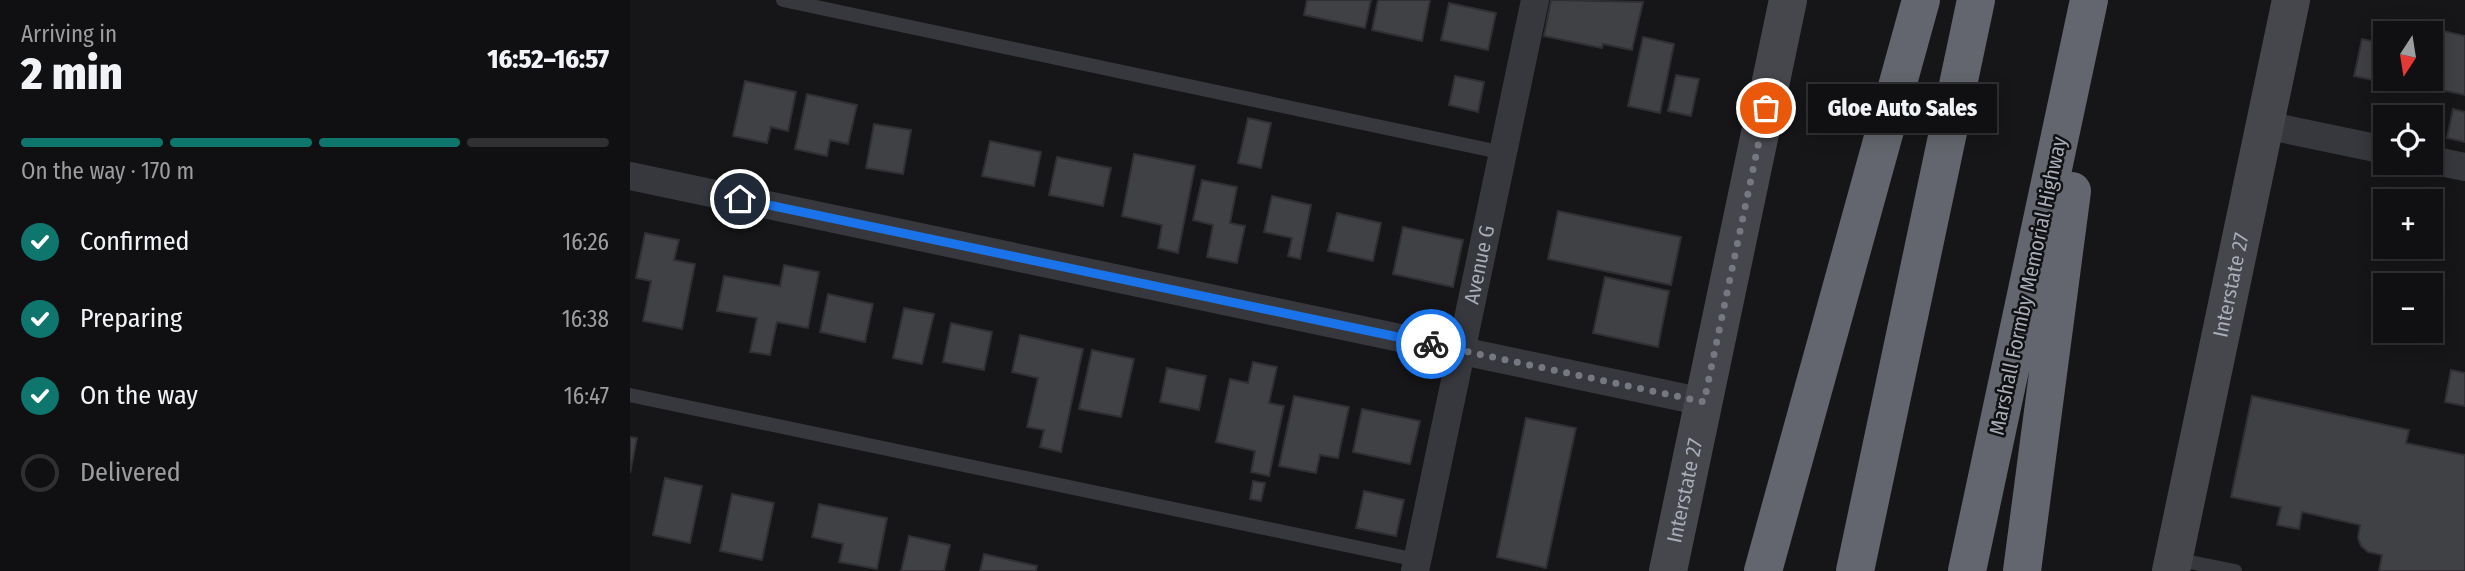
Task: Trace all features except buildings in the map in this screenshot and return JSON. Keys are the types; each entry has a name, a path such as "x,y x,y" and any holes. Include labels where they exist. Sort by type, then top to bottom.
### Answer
{"highway":[{"path":"1763,571 1921,0"},
{"path":"1855,571 1976,0"},
{"name":"Marshall Formby Memorial Highway","path":"1967,571 2089,0"},
{"path":"2022,571 2100,0"}],"main road":[{"name":"Interstate 27","path":"1668,571 1787,0"},
{"name":"Interstate 27","path":"2172,565 2291,0"}],"street":[{"name":"Avenue G","path":"1416,566 1535,0"},
{"path":"2265,125 2373,148"},
{"path":"2443,162 2465,167"},
{"path":"630,176 1704,402"}],"lane":[{"path":"783,0 1504,153"},
{"path":"630,395 1416,566"},
{"path":"2172,565 2235,571"}],"way so far":[{"path":"1431,344 1704,402 1766,108"}],"place":[{"name":"Gloe Auto Sales","path":"1766,108"}],"route":[{"path":"740,199 1431,344"}]}
